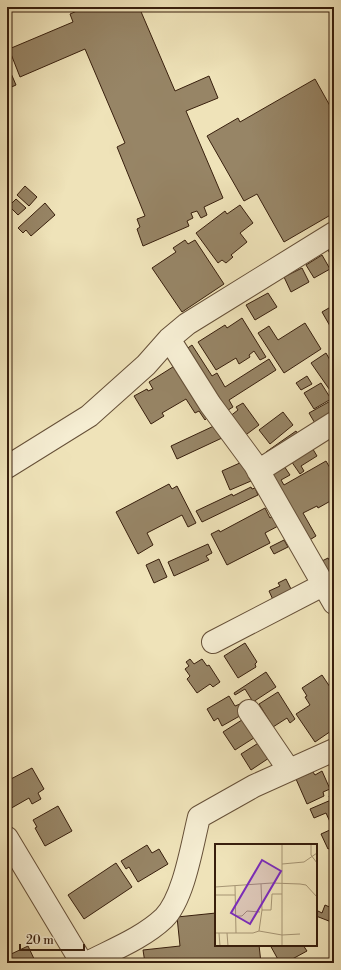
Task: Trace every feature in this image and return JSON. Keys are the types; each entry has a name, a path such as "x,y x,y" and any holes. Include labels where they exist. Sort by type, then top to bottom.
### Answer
{"street":[{"path":"7,467 89,416 146,365 169,339 187,324 334,233"},
{"path":"169,339 210,404 258,471 334,603"},
{"path":"258,471 334,423"},
{"path":"213,642 323,585"},
{"path":"249,711 289,770"},
{"path":"87,963 144,933 164,917 178,896 199,818 254,786 334,750"},
{"path":"7,838 82,963"}],"building":[{"path":"86,7 139,7 175,91 209,76 218,98 186,111 223,198 204,207 207,215 201,218 197,211 191,213 193,218 187,221 189,226 143,246 137,229 140,227 137,219 145,216 117,147 125,143 85,49 20,77 9,49 73,22 70,14"},
{"path":"10,71 16,85 7,89 7,73"},
{"path":"315,79 334,113 334,213 284,242 257,194 244,201 207,136 238,118 240,122"},
{"path":"25,186 37,197 29,206 17,195"},
{"path":"16,199 26,208 18,215 9,206"},
{"path":"45,203 55,215 31,236 26,230 23,233 18,228"},
{"path":"240,205 253,223 240,233 247,242 231,255 233,257 226,263 222,260 218,263 196,233 225,211 227,214"},
{"path":"185,240 188,244 195,240 224,284 182,312 152,268 176,252 173,248"},
{"path":"334,247 334,261 328,250"},
{"path":"322,255 330,269 314,278 306,265"},
{"path":"302,268 309,282 291,292 284,277"},
{"path":"268,293 277,307 255,320 246,305"},
{"path":"334,305 334,333 322,312"},
{"path":"242,318 266,357 260,360 254,351 249,355 250,357 239,364 236,358 216,370 198,342 225,325 227,328"},
{"path":"305,323 321,349 284,373 258,333 269,326 278,340"},
{"path":"192,345 212,376 217,373 225,387 269,359 276,370 229,400 233,407 225,412 185,350"},
{"path":"326,353 334,367 334,396 311,363"},
{"path":"176,365 208,417 205,420 199,411 195,413 186,399 162,413 164,416 151,424 134,396 147,389 148,391 153,389 149,382"},
{"path":"307,376 312,384 301,390 296,383"},
{"path":"321,383 331,399 314,409 304,393"},
{"path":"334,399 334,414 316,425 309,413"},
{"path":"243,403 259,425 243,437 229,417 238,410 236,407"},
{"path":"283,412 293,425 270,444 259,430"},
{"path":"216,425 222,438 177,459 171,446"},
{"path":"296,431 301,439 270,458 266,452"},
{"path":"311,446 317,456 301,466 304,471 300,474 289,458"},
{"path":"326,461 334,475 334,499 318,508 317,506 303,513 316,536 308,541 269,475 284,466 290,475 281,480 284,485"},
{"path":"242,462 251,481 230,490 222,471"},
{"path":"169,484 172,489 177,486 196,523 188,527 182,515 147,533 153,545 138,554 116,512"},
{"path":"251,487 252,489 255,488 258,495 202,522 196,511"},
{"path":"265,508 270,518 275,515 280,525 265,533 270,543 227,565 211,534 219,530 220,532"},
{"path":"284,540 288,547 274,554 270,547"},
{"path":"208,544 212,553 206,556 209,560 174,576 168,562"},
{"path":"334,553 334,561 330,555"},
{"path":"328,558 334,568 334,590 318,563"},
{"path":"159,559 167,577 154,583 146,565"},
{"path":"286,579 293,593 274,602 269,591 280,586 278,583"},
{"path":"245,643 257,662 255,664 256,667 238,678 224,656"},
{"path":"190,659 194,664 202,659 207,666 209,665 220,682 213,687 210,684 197,693 187,679 190,676 185,669 189,666 186,662"},
{"path":"266,672 276,687 253,702 245,689 235,695 234,693"},
{"path":"322,675 334,693 334,729 315,742 296,714 310,705 302,688"},
{"path":"278,692 295,719 290,723 287,718 273,727 259,704"},
{"path":"229,696 235,706 240,704 245,713 222,726 218,718 214,721 207,709"},
{"path":"245,718 257,736 235,750 223,732"},
{"path":"260,742 269,758 251,770 241,754"},
{"path":"32,768 44,789 38,793 41,799 32,804 29,798 8,810 7,781"},
{"path":"322,771 330,789 323,792 324,796 307,804 296,779 313,772 315,775"},
{"path":"334,794 334,823 331,824 326,813 314,818 310,809 331,800 329,796"},
{"path":"58,806 72,831 45,846 35,828 37,827 33,820"},
{"path":"332,829 334,830 334,846 328,849 321,834"},
{"path":"147,845 152,853 159,849 168,864 138,882 129,867 126,869 121,861"},
{"path":"116,863 132,887 84,919 68,895"},
{"path":"325,905 334,909 334,923 317,916 317,910 322,913"},
{"path":"215,913 215,946 259,946 261,963 145,963 143,950 180,946 177,917"},
{"path":"28,946 36,963 7,963 7,956"},
{"path":"271,946 304,946 307,951 285,963 280,963"},
{"path":"328,959 330,963 321,963"}]}
